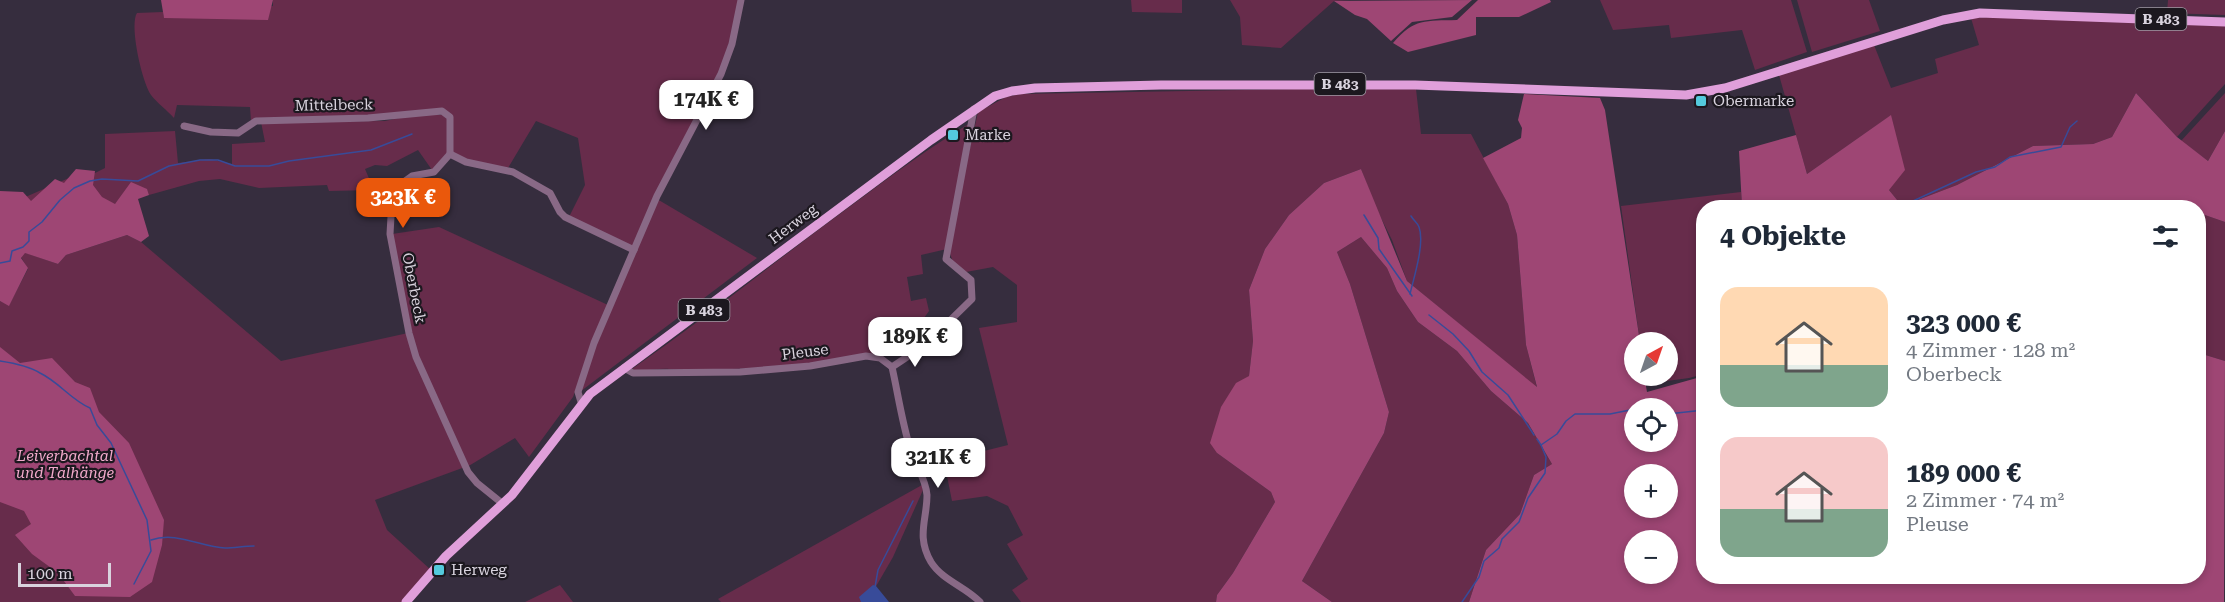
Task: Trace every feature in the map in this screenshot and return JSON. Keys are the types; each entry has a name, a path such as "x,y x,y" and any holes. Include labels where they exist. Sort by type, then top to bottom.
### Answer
{"main road":[{"name":"B 483","path":"974,109 995,96 1020,89 1161,85 1416,85 1686,95 1725,88 1959,16 1990,13 2225,22"},
{"name":"Herweg","path":"406,602 446,556 523,483 581,402 974,109"}],"street":[{"path":"581,402 578,392 587,362 660,189 722,74 732,45 741,0"},
{"path":"974,109 946,259 971,280 972,299 925,345 892,367 906,435 927,494 922,527 927,553 932,563 948,578 980,602"},
{"name":"Mittelbeck","path":"184,126 211,132 238,133 256,121 368,118 442,111 450,117 450,154"},
{"path":"450,154 466,162 513,172 550,192 565,217 634,250"},
{"name":"Oberbeck","path":"450,154 434,172 412,176 398,186 392,199 390,234 409,333 424,378 468,472 477,483 502,504"},
{"name":"Pleuse","path":"624,369 633,372 715,373 810,366 866,356 880,358 892,367"}],"green space":[{"path":"161,0 273,0 268,20 164,18"},
{"path":"273,0 740,0 724,63 632,248 569,217 585,185 578,138 536,121 508,168 448,156 432,170 418,150 387,166 375,165 365,169 374,190 329,191 327,185 259,188 220,179 199,181 149,195 147,190 115,204 26,253 58,264 66,255 127,235 141,242 281,361 408,333 465,467 375,500 387,530 431,570 405,602 0,602 0,301 9,305 28,269 21,257 0,285 0,226 14,202 78,174 95,173 105,168 105,134 175,131 178,163 209,159 232,164 232,144 265,142 261,122 385,121 413,115 449,115 430,112 251,121 250,107 177,105 174,118 151,95 138,54 135,29 137,13 163,12 164,17 273,6"},
{"path":"1131,0 1182,0 1182,13 1132,12"},
{"path":"1230,0 1350,0 1334,1 1281,48 1242,45 1240,17"},
{"path":"1472,0 1452,17 1412,22 1391,41 1367,19 1355,15 1334,1"},
{"path":"1478,0 1550,0 1551,2 1519,17 1476,17 1476,35 1408,52 1393,43 1408,29 1421,22 1457,20"},
{"path":"1600,0 1791,0 1807,52 1755,70 1742,30 1671,38 1669,25 1613,30"},
{"path":"1797,0 1869,0 1880,31 1812,52"},
{"path":"2168,0 2225,0 2225,15 2167,13"},
{"path":"1971,18 2225,26 2225,84 2177,137 2136,93 2112,137 2093,144 2033,146 1957,185 1918,200 1897,200 1889,190 1890,116 1807,174 1779,75 1874,45 1891,88 1938,73 1935,59 1979,45"},
{"path":"1347,88 1416,89 1421,134 1471,134 1508,204 1517,235 1526,345 1537,388 1407,281 1361,169 1324,183 1289,215 1265,249 1249,290 1253,341 1249,376 1217,453 1271,492 1275,502 1233,573 1217,595 1216,602 1021,602 1012,590 1028,579 1007,544 1023,535 1008,506 987,496 952,501 944,461 1008,445 979,328 1017,322 1017,285 993,267 966,272 953,262 948,248 978,112 1006,97 1020,94"},
{"path":"2136,93 2177,137 2208,161 2225,131 2225,222 2206,215 2206,200 1918,200 1957,185 2033,146 2093,144 2112,137"},
{"path":"2225,93 2225,131 2208,161 2181,141"},
{"path":"1524,94 1600,98 1605,110 1638,332 1624,332 1624,386 1646,386 1647,392 1668,386 1678,386 1678,383 1696,378 1696,584 2206,584 2206,355 2225,361 2224,602 1469,602 1486,550 1520,514 1534,475 1552,464 1528,423 1491,391 1457,351 1418,322 1397,291 1387,268 1361,237 1337,252 1350,284 1389,412 1384,433 1302,581 1332,602 1216,602 1217,595 1233,573 1275,502 1271,492 1217,453 1210,443 1221,407 1236,383 1249,376 1253,341 1249,290 1265,249 1289,215 1324,183 1361,169 1407,281 1537,387 1526,345 1517,235 1508,204 1483,158 1521,138 1522,128 1518,120"},
{"path":"1891,115 1905,170 1889,190 1897,200 1742,200 1739,151 1796,135 1807,174"},
{"path":"972,122 947,249 921,255 923,274 907,277 911,301 926,298 929,311 914,332 879,342 880,357 749,368 641,371 632,369 824,225 941,141"},
{"path":"76,169 95,171 93,185 102,197 115,204 131,182 147,189 149,195 138,199 149,236 141,242 127,235 66,255 58,264 25,253 21,258 28,268 9,306 0,301 0,191 23,192 31,201 55,179 64,183"},
{"path":"1741,192 1742,200 1696,200 1696,376 1678,380 1678,332 1639,332 1621,206"},
{"path":"657,199 757,258 581,391 588,363"},
{"path":"2206,215 2225,222 2225,361 2206,355"},
{"path":"439,227 608,305 573,397 529,457 515,438 467,467 417,357 392,234"},
{"path":"1361,237 1387,268 1397,291 1418,322 1457,351 1491,391 1528,423 1552,464 1534,475 1520,514 1486,550 1469,602 1332,602 1302,581 1384,433 1389,412 1350,284 1337,252"},
{"name":"Leiverbachtal und Talhänge","path":"0,347 20,363 52,358 75,382 90,388 99,412 129,443 164,520 162,545 152,582 130,597 75,596 58,573 32,554 15,535 31,524 24,511 0,502"},
{"path":"922,485 923,490 893,557 867,602 721,602 718,599"},
{"path":"560,585 573,602 525,602"}],"water":[{"path":"873,585 889,602 861,602 859,597"}],"waterway":[{"path":"1915,200 1976,172 1995,167 2010,157 2061,147 2070,127 2077,121"},
{"path":"0,263 10,261 12,251 23,247 29,241 29,232 42,222 60,200 74,188 90,181 102,179 138,181 169,166 200,160 218,160 235,166 269,166 289,161 371,150 412,134"},
{"path":"1364,215 1378,238 1379,249 1412,296"},
{"path":"1410,294 1421,242 1419,227 1411,216"},
{"path":"1429,315 1453,334 1469,351 1482,372 1508,395 1534,435"},
{"path":"0,361 36,371 90,408 97,425 111,443 147,520 151,551 134,584"},
{"path":"1462,602 1479,577 1484,561 1499,548 1502,539 1519,522 1528,498 1545,473 1546,457 1541,445 1557,434 1566,421 1575,414 1610,414 1624,411"},
{"path":"1678,413 1696,411"},
{"path":"1537,439 1541,445"},
{"path":"875,587 878,570 913,501"},
{"path":"151,540 170,537 225,548 254,546"}],"place":[{"name":"Obermarke","path":"1701,101"},
{"name":"Marke","path":"953,135"},
{"name":"Herweg","path":"439,570"}]}
